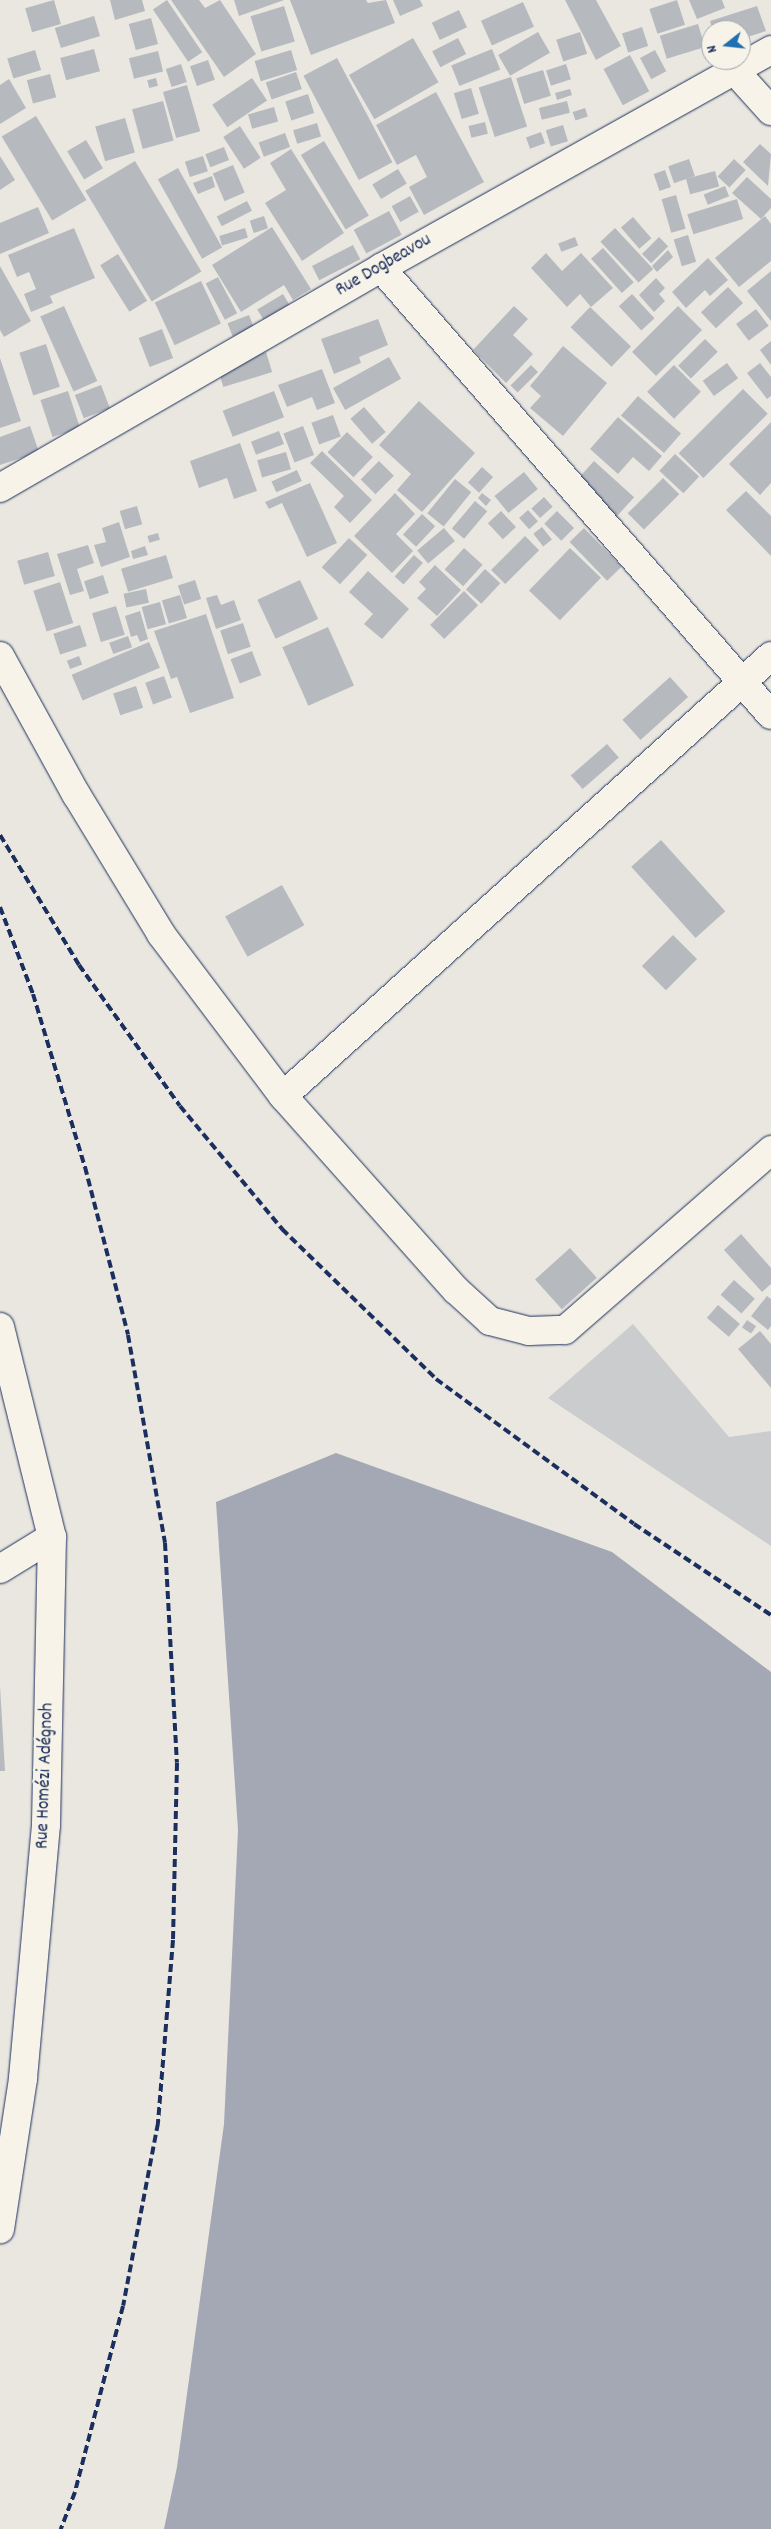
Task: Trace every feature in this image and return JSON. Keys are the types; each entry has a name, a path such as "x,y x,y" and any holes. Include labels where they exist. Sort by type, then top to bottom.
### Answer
{"street":[{"name":"Rue Dogbeavou","path":"0,488 381,268 771,50"},
{"path":"735,71 771,111"},
{"path":"381,268 771,715"},
{"path":"0,656 76,794 161,934 283,1096 456,1290 490,1321 528,1331 565,1330 771,1150"},
{"path":"283,1096 771,656"},
{"name":"Rue Homézi Adégnoh","path":"0,1327 52,1537 46,1824 23,2079 0,2229"},
{"path":"0,1569 52,1537"},
{"path":"0,2092 23,2079"}],"shaded area":[{"path":"633,1324 729,1437 771,1431 771,1546 548,1398"},
{"path":"336,1453 612,1552 771,1672 771,2529 164,2529 177,2467 224,2124 238,1830 216,1502"}],"building":[{"path":"54,0 61,24 32,32 25,8"},
{"path":"110,0 142,0 145,11 115,20"},
{"path":"167,0 202,52 188,62 153,10"},
{"path":"171,0 199,0 205,8 220,0 256,54 224,77"},
{"path":"234,0 284,0 239,16"},
{"path":"290,0 366,0 368,3 386,0 395,23 311,55"},
{"path":"393,0 420,0 423,6 400,16"},
{"path":"565,0 596,0 621,46 596,60"},
{"path":"677,0 685,25 657,34 649,9"},
{"path":"689,0 722,0 725,8 697,19"},
{"path":"523,2 534,27 492,45 481,21"},
{"path":"284,6 295,41 261,52 251,16"},
{"path":"757,6 766,31 751,36 751,20 713,20"},
{"path":"459,10 467,27 440,40 432,23"},
{"path":"94,16 100,36 61,48 55,28"},
{"path":"151,18 158,44 136,50 129,24"},
{"path":"698,24 701,34 701,48 667,59 660,36"},
{"path":"642,27 648,46 628,53 622,33"},
{"path":"538,32 550,53 510,76 498,55"},
{"path":"580,32 587,54 563,62 556,40"},
{"path":"413,38 438,82 374,119 349,75"},
{"path":"458,38 466,54 440,67 432,51"},
{"path":"94,49 100,71 66,80 60,58"},
{"path":"492,49 500,69 459,86 451,65"},
{"path":"35,50 41,70 13,79 7,58"},
{"path":"291,50 297,70 261,81 255,61"},
{"path":"655,50 666,71 651,79 640,58"},
{"path":"158,51 163,71 134,79 129,58"},
{"path":"630,55 649,91 623,105 604,69"},
{"path":"337,58 392,162 359,180 303,76"},
{"path":"208,60 215,80 197,86 190,66"},
{"path":"181,64 187,82 172,87 166,69"},
{"path":"566,64 571,79 551,86 546,70"},
{"path":"543,70 551,96 524,104 516,78"},
{"path":"296,72 302,89 272,99 266,82"},
{"path":"50,74 56,97 33,103 27,80"},
{"path":"511,77 527,126 495,137 479,88"},
{"path":"156,78 158,86 149,88 147,80"},
{"path":"252,78 267,100 227,127 212,105"},
{"path":"9,79 26,108 0,124 0,85"},
{"path":"187,85 200,131 176,138 163,92"},
{"path":"471,88 479,114 462,119 454,93"},
{"path":"570,89 572,95 557,100 555,93"},
{"path":"436,92 484,182 424,215 409,187 427,177 416,155 397,165 376,125"},
{"path":"308,94 314,113 291,120 285,101"},
{"path":"163,101 174,141 143,149 132,109"},
{"path":"567,101 570,113 542,120 539,108"},
{"path":"274,107 278,121 252,129 248,114"},
{"path":"585,108 588,117 575,121 573,112"},
{"path":"36,116 86,200 52,221 2,137"},
{"path":"125,118 135,153 105,161 95,127"},
{"path":"485,122 488,134 471,138 469,126"},
{"path":"317,123 321,136 297,144 293,130"},
{"path":"563,125 568,141 551,147 546,130"},
{"path":"240,126 261,158 244,169 223,137"},
{"path":"541,132 545,143 530,149 526,137"},
{"path":"285,133 290,147 264,157 259,143"},
{"path":"86,140 103,168 84,180 67,151"},
{"path":"324,141 369,216 346,229 301,155"},
{"path":"760,144 771,154 768,186 743,162"},
{"path":"224,147 229,160 210,167 205,154"},
{"path":"291,149 344,233 302,261 265,203 286,190 270,163"},
{"path":"0,156 15,180 0,190"},
{"path":"203,156 208,171 190,177 185,162"},
{"path":"689,159 695,176 674,183 668,166"},
{"path":"734,159 746,170 729,187 718,177"},
{"path":"135,161 201,272 152,301 85,191"},
{"path":"233,165 245,193 224,201 213,174"},
{"path":"178,168 222,248 202,259 158,179"},
{"path":"398,169 407,184 381,199 372,184"},
{"path":"665,170 671,187 660,191 654,174"},
{"path":"715,171 719,186 690,194 686,179"},
{"path":"212,176 215,187 198,194 193,183"},
{"path":"747,177 771,199 771,208 761,219 732,193"},
{"path":"725,186 729,196 708,205 704,195"},
{"path":"676,195 686,229 671,233 662,199"},
{"path":"410,196 419,212 400,222 392,206"},
{"path":"737,199 743,219 693,234 687,214"},
{"path":"247,201 252,211 222,226 217,216"},
{"path":"38,207 49,233 0,254 0,223"},
{"path":"389,211 402,235 366,254 354,230"},
{"path":"264,216 268,228 254,233 250,221"},
{"path":"765,216 771,224 771,261 739,287 715,258"},
{"path":"633,217 651,238 639,249 621,227"},
{"path":"272,227 311,289 293,300 284,285 241,312 212,265"},
{"path":"74,228 95,278 50,296 53,303 31,312 24,294 36,289 29,272 17,277 8,255"},
{"path":"245,228 248,238 222,245 219,236"},
{"path":"615,228 653,269 639,283 600,242"},
{"path":"688,235 696,262 682,266 674,239"},
{"path":"575,237 578,245 561,252 558,243"},
{"path":"659,237 668,246 651,263 642,254"},
{"path":"353,245 360,259 319,280 312,266"},
{"path":"603,248 634,282 622,293 591,259"},
{"path":"668,250 673,257 657,272 652,266"},
{"path":"546,253 562,271 581,253 613,288 591,307 580,294 567,307 531,268"},
{"path":"118,254 147,301 129,312 100,265"},
{"path":"708,258 728,280 710,296 705,290 686,308 672,292"},
{"path":"0,266 31,321 4,337 0,330"},
{"path":"771,271 771,321 747,291"},
{"path":"218,277 237,313 225,320 206,284"},
{"path":"656,278 665,288 659,294 665,301 654,312 639,295"},
{"path":"201,281 221,324 175,345 155,303"},
{"path":"728,287 743,303 716,328 701,312"},
{"path":"283,294 289,304 263,320 257,309"},
{"path":"632,294 655,318 641,330 619,306"},
{"path":"64,306 97,381 74,391 40,317"},
{"path":"514,306 528,319 513,335 533,354 506,383 473,350"},
{"path":"678,306 702,330 656,376 632,352"},
{"path":"590,307 631,347 612,367 571,327"},
{"path":"756,309 769,326 749,341 736,324"},
{"path":"249,315 254,328 233,336 228,323"},
{"path":"378,319 388,345 359,357 361,363 334,374 321,339"},
{"path":"162,329 173,358 150,367 139,338"},
{"path":"705,339 718,352 691,379 678,366"},
{"path":"771,341 771,365 760,350"},
{"path":"46,344 60,387 33,395 19,353"},
{"path":"563,346 607,383 563,436 530,408 541,396 530,386"},
{"path":"266,352 272,372 223,387 217,367"},
{"path":"389,357 401,379 345,410 333,388"},
{"path":"0,358 21,421 0,428"},
{"path":"727,363 738,378 714,396 703,381"},
{"path":"760,363 771,377 771,396 767,399 747,373"},
{"path":"531,365 538,372 518,393 510,386"},
{"path":"674,365 701,392 674,419 647,392"},
{"path":"322,369 335,403 317,410 312,397 287,407 278,385"},
{"path":"101,385 110,408 84,418 75,395"},
{"path":"743,389 768,414 703,478 679,453"},
{"path":"68,391 80,428 52,437 40,400"},
{"path":"274,391 284,417 233,437 223,411"},
{"path":"638,396 681,433 664,453 621,416"},
{"path":"419,401 475,453 422,512 397,490 411,474 379,445"},
{"path":"364,407 386,432 372,444 350,419"},
{"path":"333,415 341,437 319,444 311,423"},
{"path":"618,417 662,456 649,471 633,457 618,474 590,449"},
{"path":"771,422 771,483 760,495 729,464"},
{"path":"30,426 39,452 0,465 0,437"},
{"path":"303,426 314,455 295,462 283,434"},
{"path":"279,431 284,444 256,455 251,442"},
{"path":"347,432 373,457 353,477 328,452"},
{"path":"240,443 257,491 234,499 227,478 199,488 190,461"},
{"path":"322,451 372,500 350,523 334,507 344,496 310,463"},
{"path":"286,452 291,469 262,478 257,460"},
{"path":"675,454 699,477 683,493 659,471"},
{"path":"379,461 394,476 375,494 361,479"},
{"path":"594,461 634,497 616,517 576,481"},
{"path":"482,467 493,477 479,493 468,483"},
{"path":"297,470 302,481 276,492 271,481"},
{"path":"524,472 538,489 508,513 494,496"},
{"path":"663,478 679,494 644,530 628,513"},
{"path":"455,479 471,492 444,526 427,513"},
{"path":"310,483 337,543 307,557 282,503 269,509 265,502"},
{"path":"746,491 771,516 771,556 726,510"},
{"path":"395,493 415,514 396,534 413,551 392,573 354,536"},
{"path":"482,493 491,500 486,506 478,498"},
{"path":"544,497 553,507 540,518 531,508"},
{"path":"475,501 487,511 464,539 452,529"},
{"path":"137,506 142,524 125,529 120,511"},
{"path":"528,510 538,521 529,529 519,518"},
{"path":"501,511 516,527 503,539 488,523"},
{"path":"557,511 574,528 561,541 544,524"},
{"path":"422,514 435,526 416,547 403,534"},
{"path":"119,522 130,557 101,567 94,545 106,542 102,528"},
{"path":"542,527 552,540 543,546 533,534"},
{"path":"444,528 455,541 428,564 417,550"},
{"path":"584,528 622,567 607,581 570,542"},
{"path":"158,533 160,540 149,543 147,536"},
{"path":"525,536 539,550 505,584 491,570"},
{"path":"349,538 367,555 340,584 322,567"},
{"path":"88,545 94,563 77,569 84,591 70,595 57,554"},
{"path":"145,546 148,555 133,559 131,551"},
{"path":"464,548 483,565 463,586 445,570"},
{"path":"570,548 601,578 560,620 529,590"},
{"path":"48,552 55,576 24,585 17,561"},
{"path":"166,555 173,578 128,592 121,569"},
{"path":"414,555 423,563 404,585 395,577"},
{"path":"435,565 461,590 437,616 417,598 426,589 419,582"},
{"path":"485,569 500,583 481,604 466,589"},
{"path":"368,571 409,609 382,639 364,624 373,614 349,592"},
{"path":"103,575 109,593 90,599 84,581"},
{"path":"195,580 201,599 184,605 178,586"},
{"path":"300,580 318,619 276,639 257,600"},
{"path":"60,582 73,623 47,632 33,591"},
{"path":"146,589 149,603 126,607 124,594"},
{"path":"464,591 478,605 444,639 430,625"},
{"path":"180,595 187,618 169,624 162,601"},
{"path":"217,595 221,605 234,600 241,620 216,629 206,598"},
{"path":"160,602 166,624 148,629 142,607"},
{"path":"116,606 125,635 101,642 92,613"},
{"path":"140,611 148,639 140,642 137,635 131,637 125,616"},
{"path":"206,614 234,698 190,713 177,677 171,679 154,631"},
{"path":"243,623 251,647 228,654 220,630"},
{"path":"80,625 87,646 60,655 53,634"},
{"path":"328,627 354,685 308,706 282,647"},
{"path":"128,636 132,647 113,654 109,643"},
{"path":"149,642 160,668 83,701 72,675"},
{"path":"252,651 261,675 240,684 231,659"},
{"path":"79,656 82,664 70,669 67,661"},
{"path":"164,676 172,698 153,704 145,683"},
{"path":"670,677 688,697 641,740 622,720"},
{"path":"136,686 143,708 120,715 113,693"},
{"path":"607,744 619,758 583,789 571,775"},
{"path":"661,840 725,911 696,938 631,867"},
{"path":"282,885 304,925 247,957 225,917"},
{"path":"673,935 697,959 666,990 642,966"},
{"path":"741,1234 771,1268 771,1284 762,1292 724,1250"},
{"path":"570,1248 597,1278 562,1309 535,1279"},
{"path":"734,1280 755,1299 741,1314 721,1295"},
{"path":"767,1296 771,1299 771,1326 768,1330 751,1316"},
{"path":"718,1305 740,1324 729,1337 707,1318"},
{"path":"747,1320 756,1326 751,1334 742,1327"},
{"path":"760,1331 771,1344 771,1388 738,1349"},
{"path":"0,1686 5,1771 0,1771"}],"railway":[{"path":"0,835 79,965 180,1106 282,1229 436,1379 634,1524 771,1615"},
{"path":"0,907 33,994 85,1167 128,1335 165,1543 177,1763 173,1940 158,2123 123,2306 75,2492 61,2529"}]}
